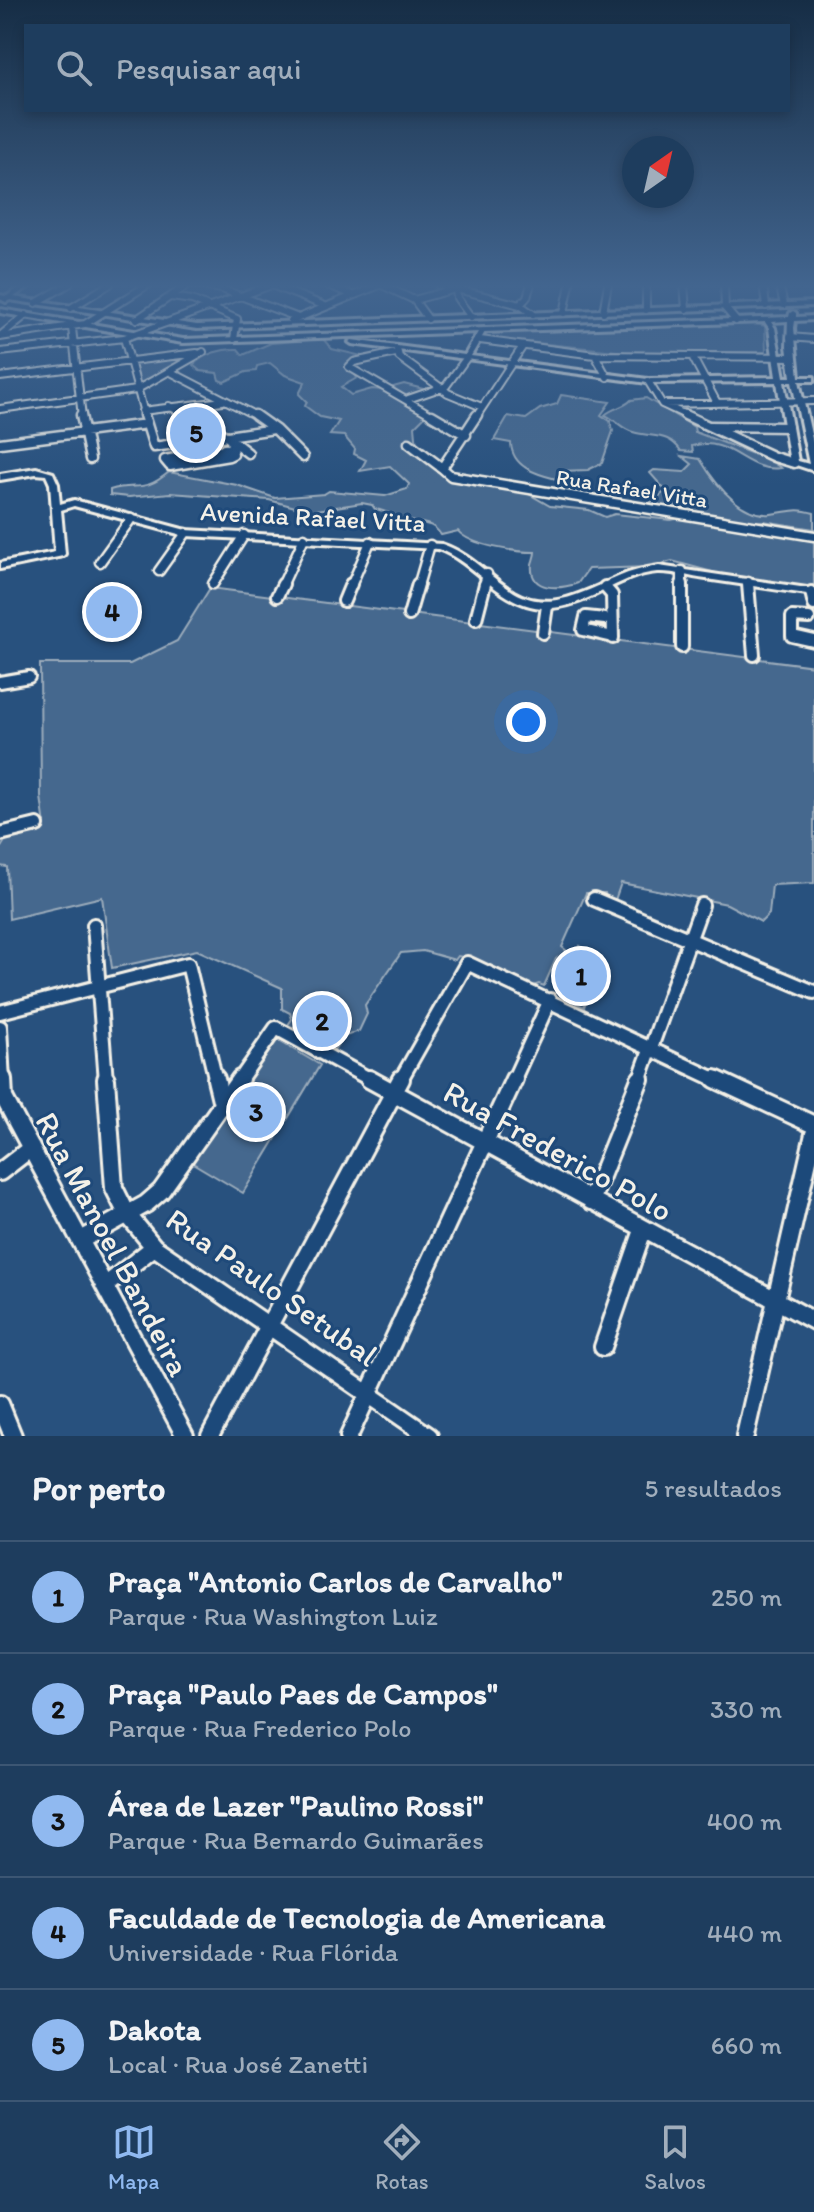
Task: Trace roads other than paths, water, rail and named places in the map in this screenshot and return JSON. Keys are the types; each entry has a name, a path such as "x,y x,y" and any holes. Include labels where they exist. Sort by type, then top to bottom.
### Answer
{"main road":[{"path":"407,351 648,381 814,379"},
{"path":"467,357 472,351"},
{"path":"775,351 794,463 814,467 791,351"},
{"path":"0,477 49,473 54,484 60,554 0,566"},
{"name":"Avenida Rafael Vitta","path":"54,484 74,503 186,533 430,545 454,550 471,559 523,601 547,606"},
{"path":"56,508 74,503"},
{"path":"547,606 576,602 638,571 682,571 813,592"}],"street":[{"path":"73,351 83,430 90,459"},
{"path":"130,351 136,390 154,447 229,441"},
{"path":"393,351 354,362 349,367 466,435"},
{"path":"398,351 458,401 482,407"},
{"path":"409,443 443,470 520,351"},
{"path":"563,351 693,358 792,357"},
{"path":"0,377 203,352"},
{"path":"0,409 136,390 203,352"},
{"path":"595,355 607,377"},
{"path":"408,399 446,386 467,357"},
{"path":"693,358 717,403"},
{"path":"171,372 274,429 291,440 303,457"},
{"path":"648,381 662,404 704,426 794,463"},
{"path":"142,411 226,401"},
{"path":"662,404 814,401"},
{"path":"169,406 248,453"},
{"path":"0,443 147,424"},
{"path":"704,426 788,427"},
{"path":"229,441 233,454 229,456 170,466 165,460 229,441 274,429"},
{"name":"Rua Rafael Vitta","path":"443,470 451,476 814,536"},
{"path":"100,562 131,519"},
{"path":"159,571 186,533"},
{"path":"213,584 244,535"},
{"path":"277,596 304,538"},
{"path":"344,601 370,542"},
{"path":"409,615 430,545"},
{"path":"682,571 682,647"},
{"path":"476,619 487,574"},
{"path":"748,582 754,655"},
{"path":"605,587 612,595 613,638 583,630 586,617 605,619"},
{"path":"813,592 814,605"},
{"path":"543,633 547,606"},
{"path":"809,618 792,617 792,636 814,641"},
{"path":"0,682 29,677"},
{"path":"0,834 37,825"},
{"path":"594,899 814,992"},
{"path":"591,1201 652,1048 702,905"},
{"name":"Rua Paulo Setubal","path":"94,925 114,1188 127,1214 154,1247 429,1436"},
{"path":"210,1436 393,1092 467,963 814,1125"},
{"path":"0,1012 188,964 222,1104 161,1191 81,1240"},
{"path":"349,1436 550,1000"},
{"name":"Rua Manoel Bandeira","path":"0,1027 4,1098 185,1436"},
{"name":"Rua Frederico Polo","path":"222,1104 276,1028 814,1321"},
{"path":"745,1436 814,1134"},
{"path":"0,1172 31,1148"},
{"path":"603,1347 643,1230"},
{"path":"105,1286 154,1247"},
{"path":"0,1404 13,1436"}],"place":[{"name":"Dakota","path":"196,433"},
{"name":"Faculdade de Tecnologia de Americana","path":"112,612"},
{"name":"Praça \"Antonio Carlos de Carvalho\"","path":"581,976"},
{"name":"Praça \"Paulo Paes de Campos\"","path":"322,1021"},
{"name":"Área de Lazer \"Paulino Rossi\"","path":"256,1112"}]}
